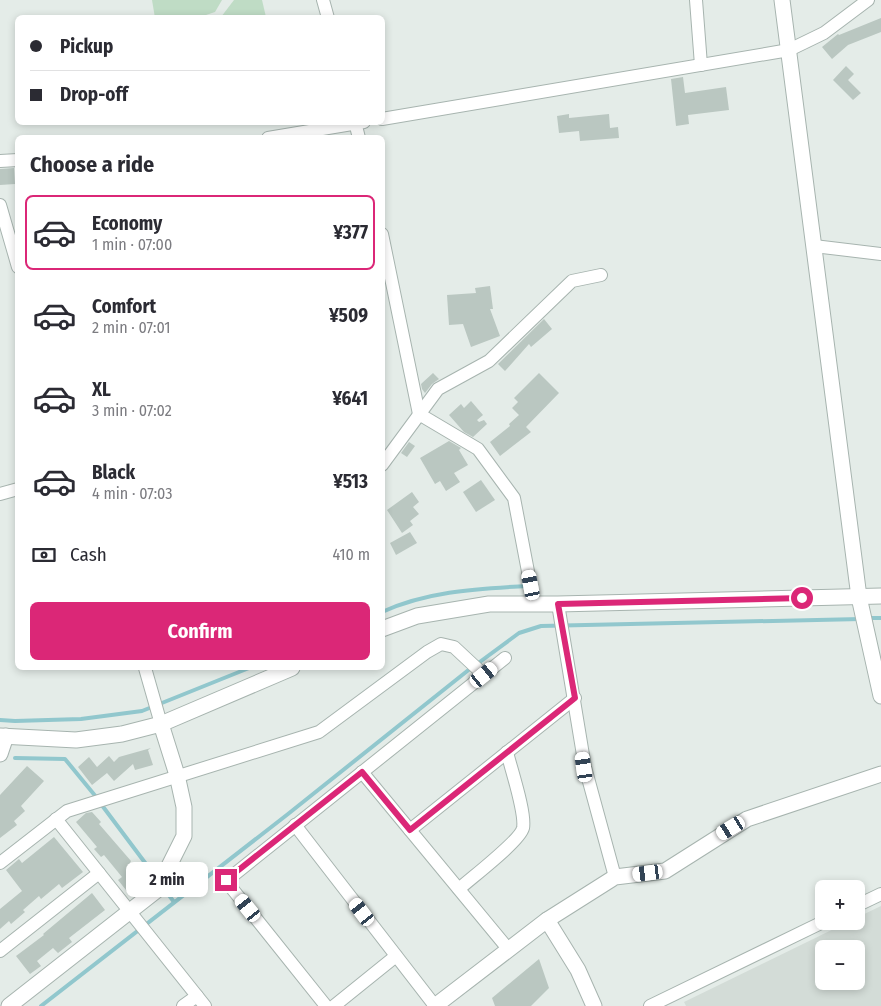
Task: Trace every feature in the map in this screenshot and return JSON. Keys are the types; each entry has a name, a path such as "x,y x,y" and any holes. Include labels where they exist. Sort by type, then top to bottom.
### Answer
{"street":[{"path":"324,0 327,15"},
{"path":"696,0 701,65"},
{"path":"782,0 859,597 881,696"},
{"path":"385,118 788,50 824,33 868,0"},
{"path":"286,135 346,125"},
{"path":"0,161 15,160"},
{"path":"0,205 15,257"},
{"path":"814,246 881,254"},
{"path":"385,249 419,414 478,449 514,498 534,603"},
{"path":"385,461 438,389 489,361 572,281 602,275"},
{"path":"0,494 15,490"},
{"path":"385,629 417,616 489,604 881,596"},
{"path":"558,604 575,698 584,767 615,877"},
{"path":"0,862 67,811 319,732 427,652 442,644 454,647 484,675"},
{"path":"326,1006 226,880 505,658"},
{"path":"9,1006 157,890 184,836 184,806 177,775 146,670"},
{"path":"0,754 3,736 76,740 122,734 161,724 287,670"},
{"path":"410,830 575,698"},
{"path":"459,889 514,841 523,830 523,818 508,752"},
{"path":"362,772 509,950"},
{"path":"295,825 435,1006 548,920 615,877 665,871 747,819 881,774"},
{"path":"56,819 205,1006"},
{"path":"0,951 99,873"},
{"path":"865,902 881,894"},
{"path":"548,920 578,970 594,1006"},
{"path":"650,1006 815,926"},
{"path":"334,1006 396,956"},
{"path":"183,1006 197,996"}],"shaded area":[{"path":"881,906 881,1006 686,1006 684,1002 832,930 865,930 865,914"}],"green space":[{"path":"152,0 222,0 215,12 206,15 154,15"},
{"path":"234,0 262,0 266,15 223,15"}],"building":[{"path":"881,18 881,32 848,45 832,59 822,47 838,34"},
{"path":"846,66 854,74 848,80 861,93 853,100 833,80"},
{"path":"683,77 685,93 726,87 729,110 688,115 689,124 676,126 671,79"},
{"path":"569,114 569,118 609,114 610,128 618,127 619,138 580,141 579,131 559,133 557,116"},
{"path":"14,168 15,184 0,185 0,169"},
{"path":"490,286 493,309 490,309 500,336 471,347 463,324 449,325 447,295 476,293 475,288"},
{"path":"544,319 552,329 531,347 529,344 505,371 498,364"},
{"path":"433,373 439,379 425,393 421,384"},
{"path":"539,373 559,393 526,427 531,432 500,456 490,442 510,426 509,424 519,415 512,408 518,402 514,398"},
{"path":"471,401 483,415 477,420 479,422 484,420 487,424 473,437 464,432 449,415 461,404 464,408"},
{"path":"449,441 461,448 459,450 468,465 454,473 460,482 446,491 440,481 435,484 420,458"},
{"path":"409,442 415,446 407,457 401,453"},
{"path":"481,480 495,500 476,512 463,492"},
{"path":"412,492 419,502 413,507 419,514 410,521 413,525 402,533 387,510"},
{"path":"410,532 417,543 396,555 390,543"},
{"path":"151,748 148,750 153,765 135,770 133,764 114,781 107,773 92,785 78,767 89,757 97,767 109,756 114,762 119,757"},
{"path":"27,766 44,781 21,806 25,811 14,821 17,825 0,838 0,795"},
{"path":"92,812 101,822 99,824 131,861 130,863 145,883 130,895 118,880 122,877 104,855 101,857 94,849 97,847 76,822 86,813"},
{"path":"54,837 83,872 62,888 59,884 41,899 39,896 11,924 9,921 0,929 0,909 22,891 6,870 19,859 22,863"},
{"path":"92,893 105,910 69,938 72,942 58,953 53,948 37,961 41,966 30,974 16,956 44,935"},
{"path":"539,959 549,988 531,1006 495,1006 492,998"}],"waterway":[{"path":"385,611 435,595 526,586"},
{"path":"868,618 881,618"},
{"path":"477,664 519,633 541,626 861,619"},
{"path":"41,1006 288,814 471,668"},
{"path":"0,720 81,719 142,711 244,670"},
{"path":"15,758 65,759 97,798"},
{"path":"101,804 158,880"},
{"path":"162,886 174,902"}],"route":[{"path":"226,880 362,772 410,830 575,698 558,604 802,598"}]}
